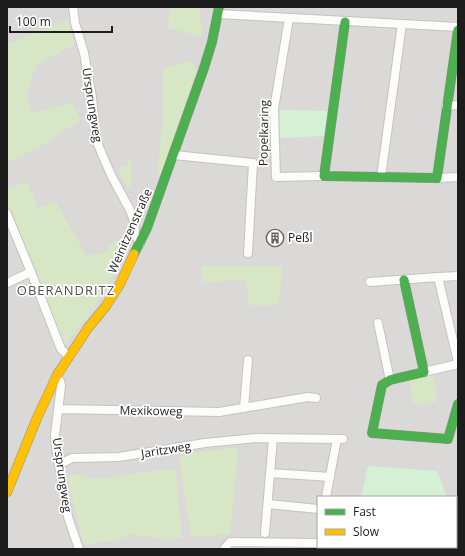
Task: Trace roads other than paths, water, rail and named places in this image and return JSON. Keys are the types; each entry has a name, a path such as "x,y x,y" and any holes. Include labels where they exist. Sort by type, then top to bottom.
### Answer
{"street":[{"name":"Ursprungweg","path":"73,7 75,23 84,53 92,96 96,140 111,174 128,205 134,221 135,234 140,244"},
{"path":"218,10 289,18 402,24 458,29 437,178"},
{"name":"Weinitzenstraße","path":"7,492 37,418 55,379 68,356 106,306 120,284 140,244 155,209 206,62 218,10"},
{"name":"Popelkaring","path":"289,18 274,109 276,177 458,177"},
{"path":"324,176 344,22"},
{"path":"381,177 402,24"},
{"path":"446,106 458,105"},
{"path":"174,155 253,163 248,253"},
{"path":"7,214 32,272 61,349 68,356"},
{"path":"7,282 32,272"},
{"path":"370,282 458,276"},
{"path":"438,277 458,363 390,380 382,385 372,433 448,439 458,404"},
{"path":"404,280 424,372"},
{"path":"378,323 390,380"},
{"path":"244,408 248,360"},
{"name":"Ursprungweg","path":"55,379 60,381 61,386 55,435 68,517 79,549"},
{"name":"Mexikoweg","path":"58,409 219,412 308,397 316,398"},
{"name":"Jaritzweg","path":"60,467 72,458 119,456 205,443 257,438 340,439 326,496"},
{"path":"265,533 273,438"},
{"path":"270,473 330,477"},
{"path":"268,504 317,509"},
{"path":"224,549 230,542 254,546 281,546 317,543"}],"place":[{"name":"Peßl","path":"275,238"}],"district":[{"name":"OBERANDRITZ","path":"66,290"}]}
